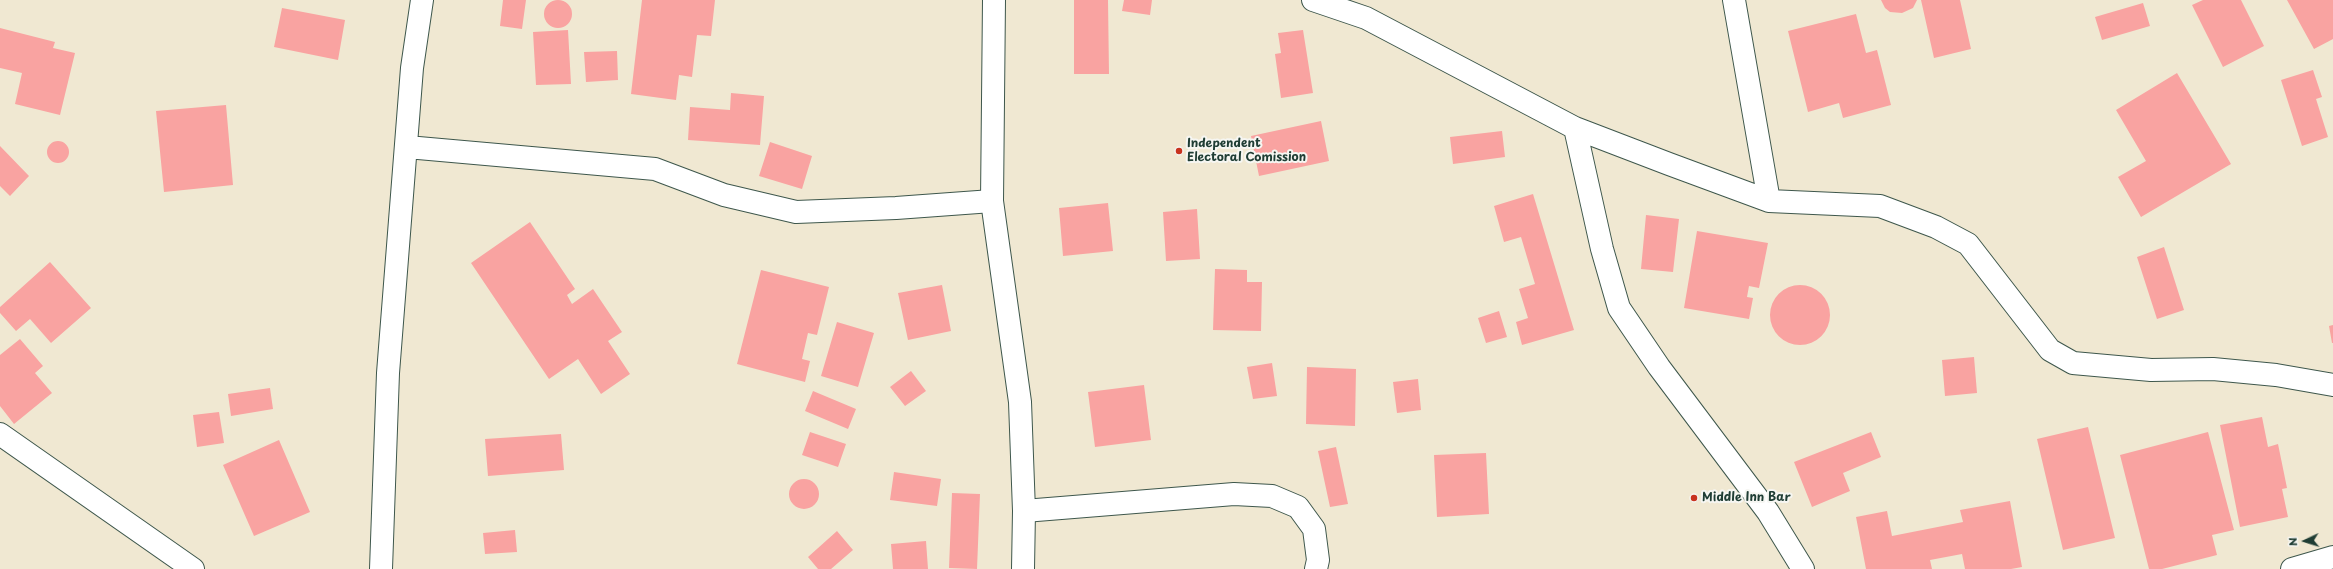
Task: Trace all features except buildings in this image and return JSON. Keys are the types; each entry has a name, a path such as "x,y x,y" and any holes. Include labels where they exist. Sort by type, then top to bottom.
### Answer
{"street":[{"path":"381,569 388,373 407,147 412,68 422,0"},
{"path":"994,0 992,201 1020,402 1024,511 1023,569"},
{"path":"1314,0 1366,18 1575,128 1769,201 1880,206 1936,227 1968,244 2050,350 2073,364 2151,370 2213,369 2276,375 2333,385"},
{"path":"1734,0 1769,201"},
{"path":"1575,128 1602,249 1619,308 1659,367 1768,512 1803,569"},
{"path":"407,147 655,169 724,195 796,212 896,208 992,201"},
{"path":"0,434 193,569"},
{"path":"1024,511 1234,494 1272,496 1298,507 1314,529 1318,560 1316,569"},
{"path":"2292,569 2324,562"}],"place":[{"name":"Independent Electoral Comission","path":"1179,151"},
{"name":"Middle Inn Bar","path":"1694,498"}]}
